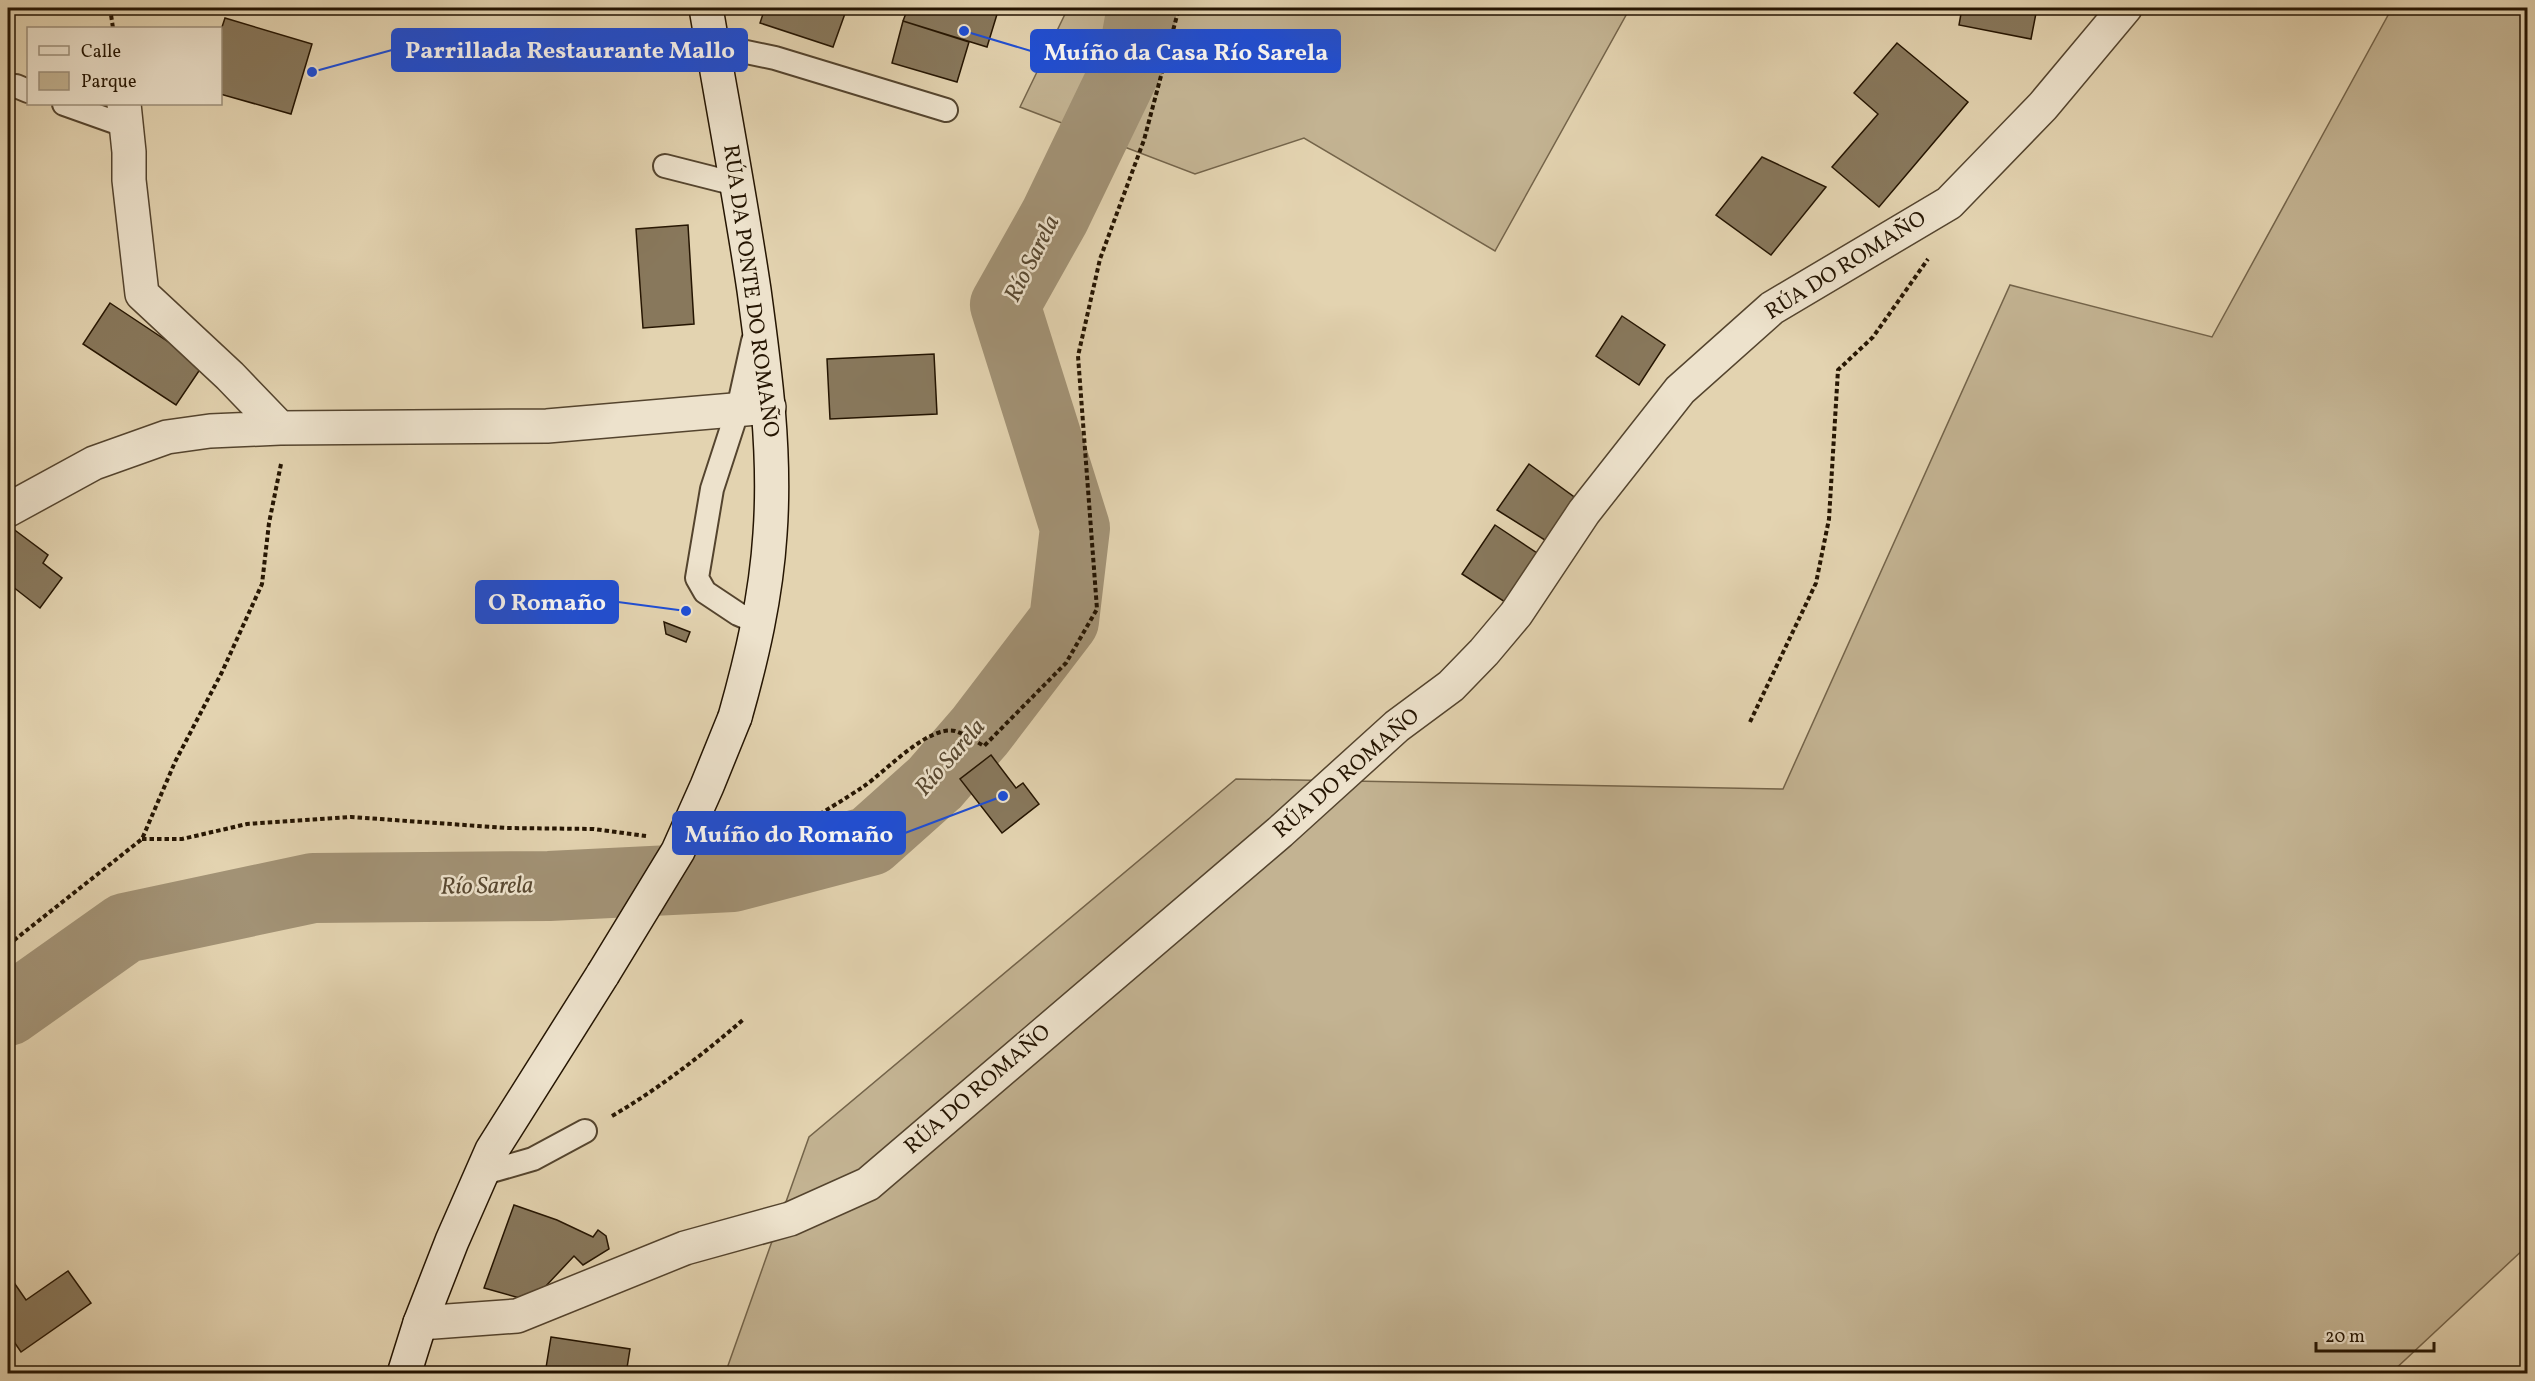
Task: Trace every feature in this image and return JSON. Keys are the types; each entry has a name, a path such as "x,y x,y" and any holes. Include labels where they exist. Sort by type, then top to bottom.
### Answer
{"street":[{"name":"RÚA DA PONTE DO ROMAÑO","path":"481,1174 492,1150 678,850 735,717 759,623 770,534 772,456 754,408 757,314 706,8"},
{"name":"RÚA DO ROMAÑO","path":"420,1323 517,1316 685,1248 790,1219 868,1184 1280,832 1397,726 1451,686 1516,614 1584,512 1680,390 1772,308 1949,203 2043,106 2125,8"},
{"path":"125,115 129,180 142,294 230,376 280,428"},
{"path":"8,510 94,463 167,437 210,431 280,428 547,426 754,408"},
{"path":"404,1374 420,1323 481,1174"}],"lane":[{"path":"713,45 775,58 946,110"},
{"path":"70,105 125,115"},
{"path":"665,166 736,184"},
{"path":"754,408 712,489 697,578 705,592 738,614 759,623"},
{"path":"481,1174 533,1160 585,1131"}],"path":[{"path":"110,8 113,27"},
{"path":"720,846 732,847 778,837 864,786 930,735 954,731 984,746 1066,663 1097,609 1078,356 1100,259 1144,140 1179,8"},
{"path":"1750,722 1816,584 1829,519 1838,370 1873,337 1924,267 1939,237 1941,207"},
{"path":"8,945 142,839 175,762 222,672 262,584 269,523 281,462 280,428"},
{"path":"142,839 182,839 247,824 351,817 507,828 594,829 652,837"},
{"path":"585,1131 646,1096 700,1057 744,1019"}],"green space":[{"path":"1068,8 1630,8 1495,251 1304,138 1195,174 1020,107"},
{"path":"2392,8 2527,8 2527,1246 2391,1373 725,1374 809,1137 1236,779 1783,789 2010,285 2212,337"}],"building":[{"path":"765,8 847,8 833,47 760,23"},
{"path":"908,8 985,8 998,11 987,47 903,21"},
{"path":"1962,8 2037,8 2031,39 1959,25"},
{"path":"225,18 312,44 291,114 222,95 222,27"},
{"path":"903,21 969,42 957,82 892,63"},
{"path":"1897,43 1968,102 1879,207 1832,167 1878,114 1854,93"},
{"path":"1762,157 1826,187 1771,255 1716,215"},
{"path":"688,225 694,324 643,328 636,229"},
{"path":"110,303 203,365 176,405 83,344"},
{"path":"1622,316 1665,345 1639,385 1596,356"},
{"path":"934,354 937,414 830,419 827,359"},
{"path":"1529,464 1577,499 1548,542 1497,510"},
{"path":"1495,525 1540,555 1508,604 1462,574"},
{"path":"12,528 48,555 43,563 62,578 40,608 8,583 8,533"},
{"path":"664,622 690,632 686,642 666,634"},
{"path":"991,755 1016,788 1023,783 1039,804 1002,833 960,779"},
{"path":"514,1205 557,1220 593,1237 598,1230 606,1236 609,1249 583,1265 574,1256 545,1287 523,1299 484,1288"},
{"path":"68,1271 91,1303 21,1352 8,1333 8,1274 26,1300"},
{"path":"551,1337 630,1349 626,1374 545,1374"}],"waterway":[{"name":"Río Sarela","path":"8,1011 125,928 313,888 549,886 733,877 870,841 935,783 980,731 1064,621 1075,528 1005,305 1055,216 1134,52 1142,8"}],"place":[{"name":"Muíño da Casa Río Sarela","path":"964,31"},
{"name":"Parrillada Restaurante Mallo","path":"312,72"},
{"name":"O Romaño","path":"686,611"},
{"name":"Muíño do Romaño","path":"1003,796"}]}
